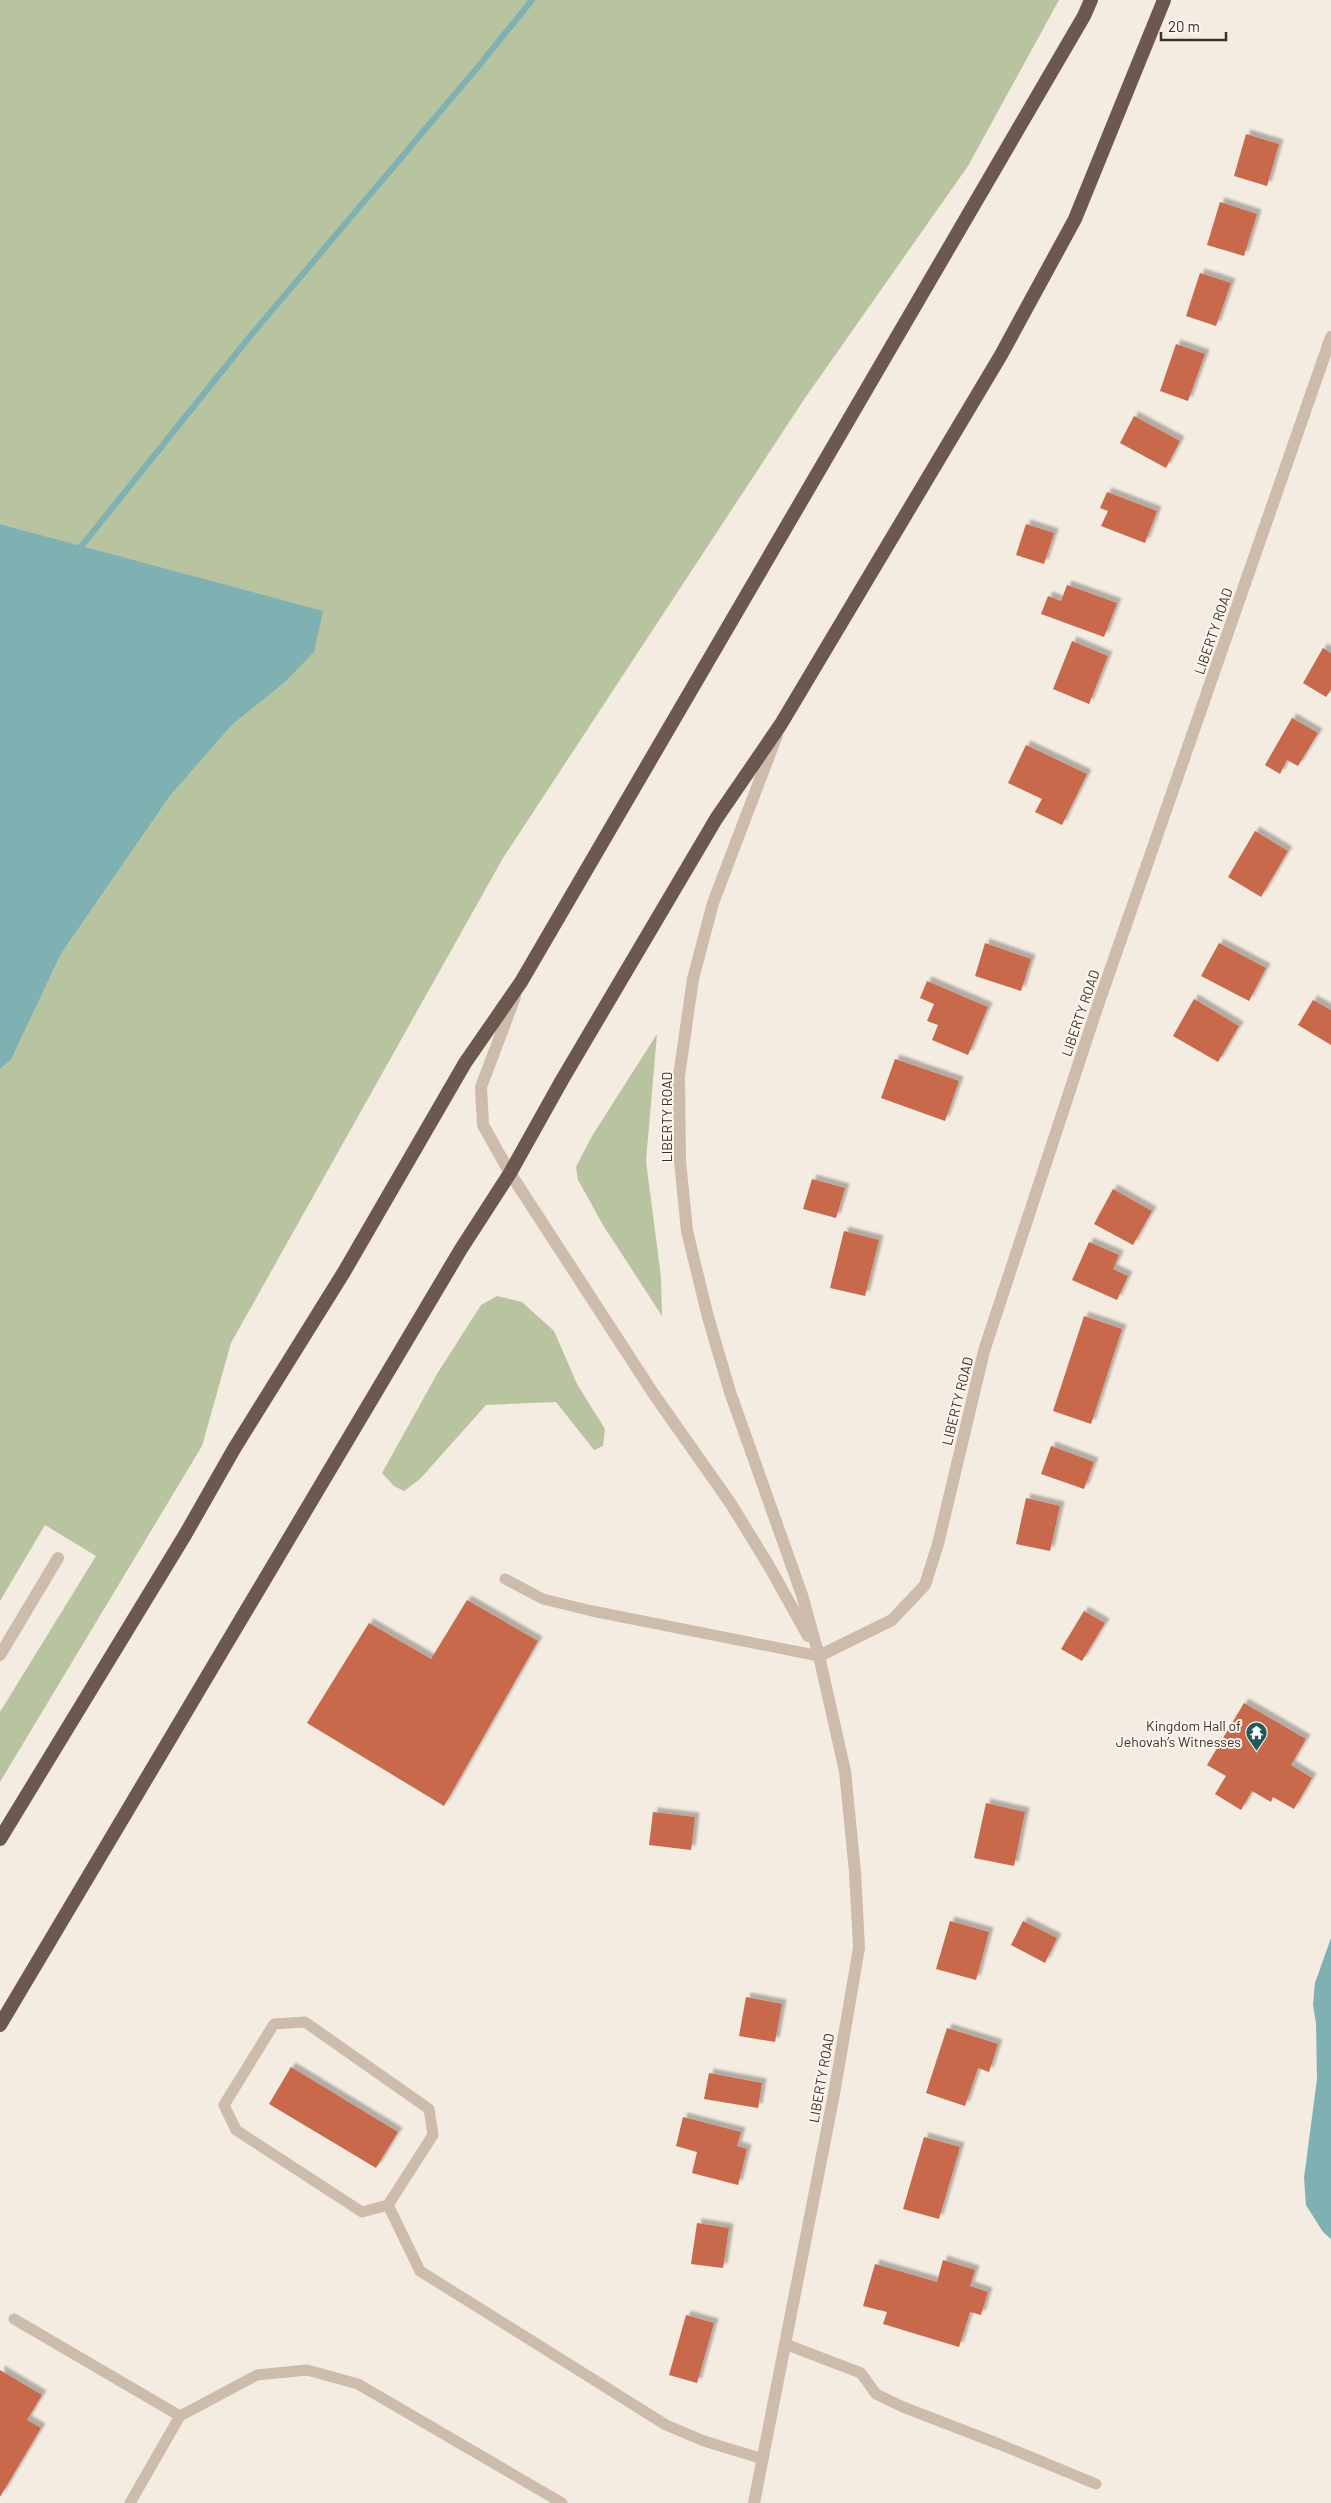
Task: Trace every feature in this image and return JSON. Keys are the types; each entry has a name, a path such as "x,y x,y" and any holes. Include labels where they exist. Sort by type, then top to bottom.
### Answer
{"highway":[{"path":"0,1840 185,1535 234,1449 344,1272 465,1063 521,982 703,672 1079,24 1091,0"},
{"path":"0,2025 456,1258 510,1173 562,1080 716,819 782,724 1001,355 1075,219 1164,0"}],"street":[{"name":"LIBERTY ROAD","path":"819,1656 892,1620 925,1585 938,1544 988,1342 1098,1005 1331,337"},
{"name":"LIBERTY ROAD","path":"754,2503 834,2094 859,1948 856,1872 845,1771 819,1656 799,1586 730,1392 708,1317 687,1231 680,1161 679,1076 694,979 713,903 782,724"},
{"name":"LIBERTY ROAD","path":"521,982 496,1043 481,1087 484,1125 510,1173 653,1393 731,1504 769,1566 819,1656"},
{"path":"0,1655 58,1558"}],"lane":[{"path":"506,1579 543,1599 584,1610 819,1656"},
{"path":"305,2022 429,2109 433,2135 388,2206 362,2212 236,2130 224,2105 274,2024 305,2022"},
{"path":"388,2206 420,2271 666,2424 704,2441 763,2459"},
{"path":"14,2320 180,2416"},
{"path":"785,2344 861,2373 876,2394 902,2407 1096,2484"},
{"path":"130,2503 180,2416 257,2375 307,2370 358,2384 562,2503"}],"green space":[{"path":"0,0 1059,0 968,166 805,398 503,858 231,1343 202,1446 0,1782 0,1712 96,1556 45,1525 0,1601 0,1069 11,1060 61,954 170,796 232,725 284,683 322,612 0,524"},
{"path":"657,1034 646,1161 661,1277 662,1316 603,1225 578,1180 576,1167 592,1136"},
{"path":"497,1296 522,1302 554,1331 577,1384 605,1429 603,1446 594,1450 556,1402 486,1405 420,1479 404,1491 394,1486 382,1473 437,1374 481,1305"}],"water":[{"path":"0,524 323,611 314,652 284,683 232,725 170,796 61,954 11,1060 0,1069"},
{"path":"1331,1938 1331,2239 1323,2232 1306,2205 1304,2178 1317,2079 1316,2023 1313,2005 1315,1983"}],"building":[{"path":"1246,134 1279,144 1267,186 1234,176"},
{"path":"1220,202 1257,214 1244,256 1207,245"},
{"path":"1200,273 1231,283 1216,326 1186,316"},
{"path":"1176,344 1205,354 1188,401 1160,391"},
{"path":"1134,416 1180,441 1166,468 1120,443"},
{"path":"1107,492 1157,511 1145,543 1101,526 1108,511 1100,508"},
{"path":"1026,524 1054,533 1044,564 1016,555"},
{"path":"1067,585 1117,603 1104,637 1041,614 1048,596 1061,601"},
{"path":"1072,641 1108,656 1089,704 1053,689"},
{"path":"1323,648 1331,653 1331,690 1326,697 1303,683"},
{"path":"1292,718 1318,733 1298,766 1287,760 1280,774 1265,765"},
{"path":"1026,745 1087,774 1062,825 1035,812 1042,799 1008,783"},
{"path":"1255,831 1288,851 1261,897 1228,877"},
{"path":"985,943 1031,959 1021,991 975,976"},
{"path":"1219,943 1266,968 1249,1001 1201,976"},
{"path":"927,981 988,1007 968,1055 932,1040 938,1025 927,1021 934,1004 920,998"},
{"path":"1194,999 1239,1026 1218,1062 1173,1036"},
{"path":"1313,1000 1331,1010 1331,1045 1298,1025"},
{"path":"895,1059 959,1081 945,1121 881,1098"},
{"path":"812,1179 845,1188 836,1218 803,1209"},
{"path":"1113,1189 1152,1211 1133,1245 1094,1224"},
{"path":"844,1231 879,1240 865,1296 830,1288"},
{"path":"1089,1242 1119,1255 1113,1269 1128,1276 1117,1300 1072,1280"},
{"path":"1084,1316 1122,1329 1091,1424 1053,1411"},
{"path":"1051,1446 1094,1462 1084,1489 1041,1474"},
{"path":"1026,1498 1060,1506 1050,1551 1016,1544"},
{"path":"467,1600 538,1641 444,1806 307,1723 369,1623 431,1659"},
{"path":"1084,1611 1105,1623 1082,1661 1061,1649"},
{"name":"Kingdom Hall of Jehovah’s Witnesses","path":"1244,1703 1306,1739 1291,1765 1312,1778 1294,1809 1273,1797 1271,1802 1252,1791 1241,1810 1215,1794 1226,1776 1207,1765"},
{"path":"986,1803 1025,1812 1014,1866 974,1858"},
{"path":"653,1812 695,1817 691,1850 649,1845"},
{"path":"950,1921 989,1932 976,1980 936,1969"},
{"path":"1023,1921 1057,1938 1045,1963 1011,1945"},
{"path":"746,1997 782,2004 775,2042 739,2036"},
{"path":"947,2028 998,2044 989,2072 978,2068 965,2106 926,2093"},
{"path":"291,2067 398,2132 376,2168 269,2104"},
{"path":"709,2073 762,2083 758,2108 704,2099"},
{"path":"683,2117 741,2132 737,2146 747,2149 738,2185 692,2173 697,2152 676,2146"},
{"path":"924,2137 960,2147 939,2219 903,2209"},
{"path":"697,2223 729,2228 723,2268 691,2264"},
{"path":"943,2260 975,2270 970,2286 988,2292 981,2315 970,2312 959,2347 883,2324 887,2312 863,2306 875,2264 937,2282"},
{"path":"686,2315 714,2323 697,2383 669,2375"},
{"path":"0,2370 42,2395 27,2420 41,2428 0,2497"}],"waterway":[{"path":"76,553 247,340 477,68 532,0"}],"place":[{"name":"Kingdom Hall of Jehovah’s Witnesses","path":"1257,1752"}]}
